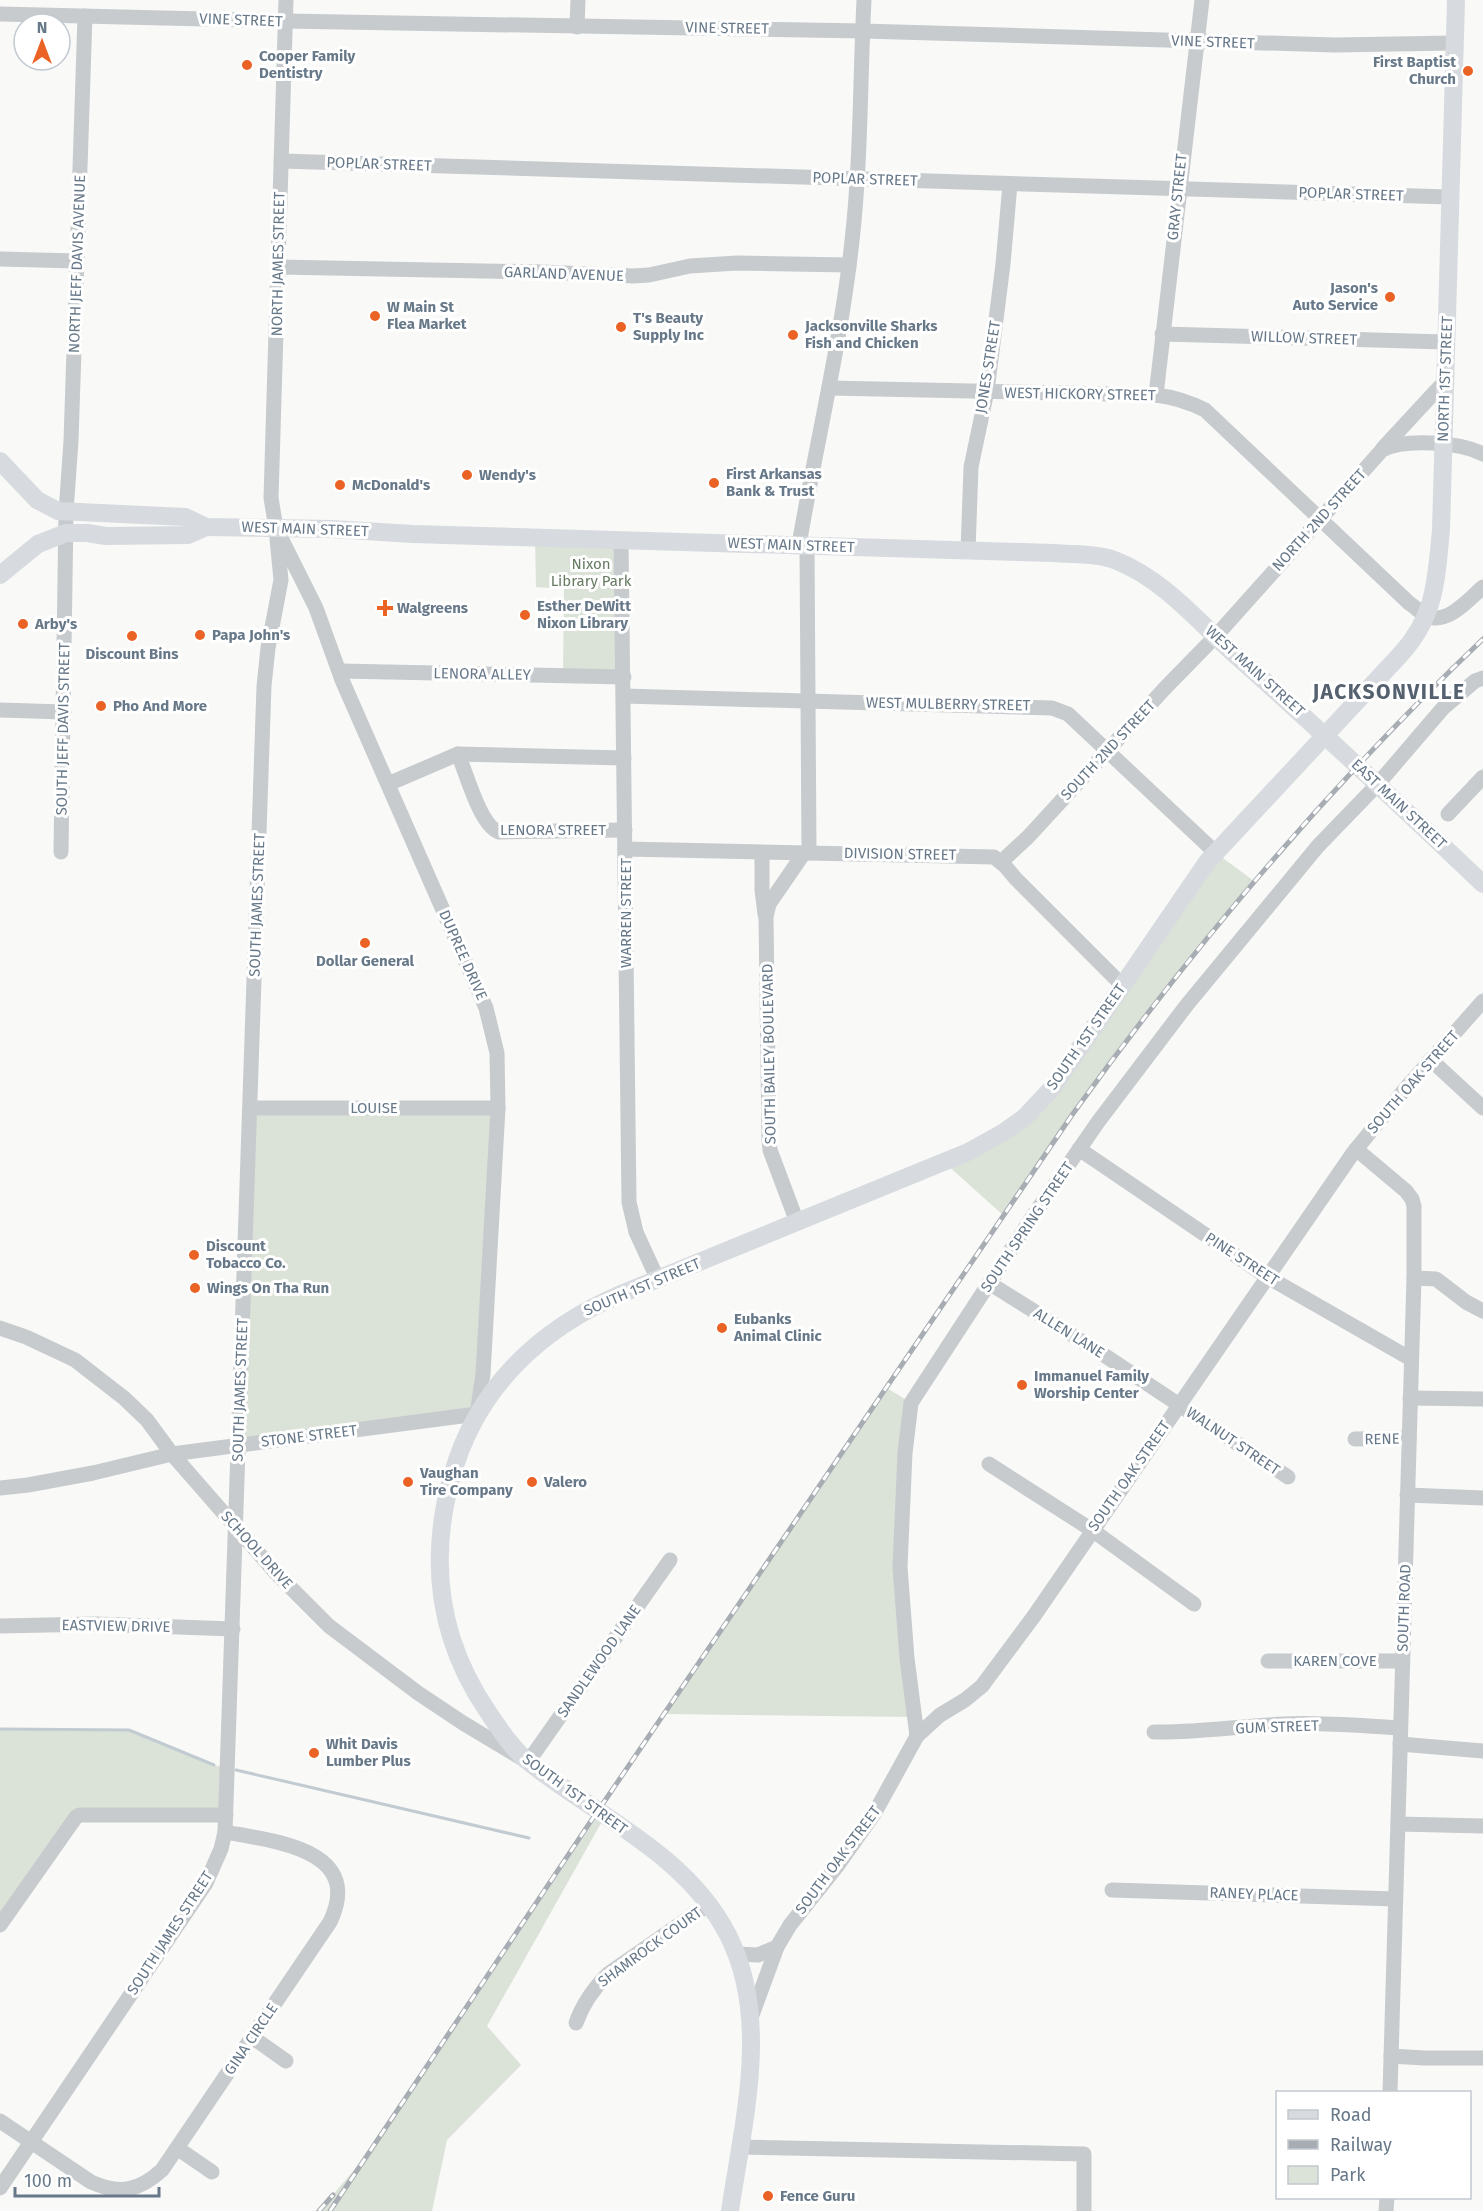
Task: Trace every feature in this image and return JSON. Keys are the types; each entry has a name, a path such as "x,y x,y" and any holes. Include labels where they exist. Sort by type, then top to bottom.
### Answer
{"main road":[{"name":"NORTH 1ST STREET","path":"1336,723 1411,643 1427,617 1432,599 1441,530 1456,0"},
{"name":"WEST MAIN STREET","path":"0,461 37,500 48,507 66,512 185,517 206,527 1101,556 1134,569 1160,587 1316,725"},
{"name":"WEST MAIN STREET","path":"66,533 106,536 188,535 206,527"},
{"path":"0,576 38,544 66,533"},
{"name":"SOUTH 1ST STREET","path":"730,2211 750,2067 751,2018 745,1983 736,1954 709,1904 691,1882 669,1862 528,1762 494,1721 470,1683 452,1638 443,1600 438,1553 441,1518 462,1441 477,1414 499,1384 544,1338 595,1305 968,1152 1025,1117 1053,1087 1191,884 1216,853 1336,723"},
{"name":"EAST MAIN STREET","path":"1316,725 1483,884"}],"street":[{"name":"NORTH JAMES STREET","path":"276,528 271,498 286,0"},
{"path":"577,27 578,0"},
{"path":"806,853 807,701 803,545 849,265 858,179 864,0"},
{"name":"GRAY STREET","path":"1156,394 1195,41 1202,0"},
{"name":"VINE STREET","path":"0,14 577,27 863,30 1335,45 1454,43"},
{"name":"NORTH JEFF DAVIS AVENUE","path":"66,533 85,16"},
{"name":"POPLAR STREET","path":"281,161 1449,197"},
{"name":"JONES STREET","path":"968,551 971,467 987,391 1003,264 1010,184"},
{"path":"0,258 77,261"},
{"name":"GARLAND AVENUE","path":"278,267 633,276 714,264 849,265"},
{"name":"WILLOW STREET","path":"1162,334 1445,342"},
{"name":"NORTH 2ND STREET","path":"1215,636 1446,380"},
{"name":"WEST HICKORY STREET","path":"829,388 1156,394 1181,400 1205,410 1427,617"},
{"path":"1382,450 1400,443 1468,447 1483,454"},
{"name":"DUPREE DRIVE","path":"276,528 316,608 388,784 486,1008 497,1053 498,1108 483,1374 477,1414"},
{"name":"SOUTH JAMES STREET","path":"0,2188 206,1883 221,1849 225,1832 264,686 280,580 276,528"},
{"name":"SOUTH JEFF DAVIS STREET","path":"61,852 66,533"},
{"name":"WARREN STREET","path":"621,541 629,1202 636,1232 658,1280"},
{"path":"1427,617 1440,618 1458,609 1483,587"},
{"name":"SOUTH 2ND STREET","path":"1001,862 1028,837 1215,636"},
{"name":"LENORA ALLEY","path":"340,671 624,677"},
{"name":"SOUTH SPRING STREET","path":"917,1736 907,1658 900,1567 905,1454 911,1403 1079,1149 1143,1060 1318,846 1377,785 1443,708 1475,681 1483,678"},
{"name":"WEST MULBERRY STREET","path":"624,696 1052,708 1068,714 1216,853"},
{"path":"0,710 64,712"},
{"path":"388,784 458,754 624,758"},
{"name":"LENORA STREET","path":"458,754 481,811 494,830 499,832 625,830"},
{"path":"1448,814 1483,777"},
{"name":"DIVISION STREET","path":"626,849 985,856 993,857 1001,862"},
{"name":"SOUTH BAILEY BOULEVARD","path":"762,853 762,890 766,917 769,1140 770,1150 797,1222"},
{"name":"SOUTH BAILEY BOULEVARD","path":"766,917 769,904 806,853"},
{"path":"1001,862 1122,985"},
{"name":"SOUTH OAK STREET","path":"751,2018 777,1947 790,1925 838,1865 874,1814 917,1736 940,1715 965,1700 982,1686 1035,1616 1266,1276 1356,1149 1406,1088 1483,1002"},
{"path":"1431,1060 1483,1108"},
{"name":"LOUISE","path":"250,1108 498,1108"},
{"name":"PINE STREET","path":"1079,1149 1266,1276 1411,1359"},
{"name":"SOUTH ROAD","path":"1356,1149 1406,1191 1414,1206 1414,1278 1390,2091"},
{"path":"1414,1278 1436,1279 1466,1302 1483,1311"},
{"name":"ALLEN LANE","path":"989,1283 1179,1404"},
{"name":"SCHOOL DRIVE","path":"0,1328 55,1350 87,1368 124,1398 147,1420 172,1454 236,1528 301,1600 329,1626 463,1724 528,1762"},
{"path":"1410,1398 1483,1399"},
{"name":"WALNUT STREET","path":"1179,1404 1288,1477"},
{"name":"STONE STREET","path":"0,1488 82,1475 172,1454 477,1414"},
{"name":"RENE","path":"1355,1439 1409,1438"},
{"path":"988,1464 1092,1530 1194,1604"},
{"path":"1407,1495 1483,1498"},
{"name":"SANDLEWOOD LANE","path":"528,1762 670,1560"},
{"name":"EASTVIEW DRIVE","path":"0,1626 96,1624 233,1629"},
{"name":"KAREN COVE","path":"1268,1660 1402,1662"},
{"name":"GUM STREET","path":"1154,1732 1203,1732 1235,1726 1287,1724 1400,1728"},
{"path":"1400,1744 1483,1751"},
{"path":"0,1925 76,1817 80,1815 226,1815"},
{"path":"1398,1824 1483,1826"},
{"name":"GINA CIRCLE","path":"0,2121 91,2182 112,2189 123,2190 143,2185 162,2170 330,1922 337,1906 336,1884 328,1867 309,1852 278,1842 225,1832"},
{"name":"RANEY PLACE","path":"1112,1890 1395,1899"},
{"name":"SHAMROCK COURT","path":"576,2023 583,2005 596,1985 608,1974 709,1904"},
{"path":"736,1954 758,1955 777,1947"},
{"path":"252,2037 286,2061"},
{"path":"1391,2056 1483,2058"},
{"path":"739,2147 1084,2154 1084,2211"},
{"path":"177,2148 212,2172"}],"green space":[{"name":"Nixon Library Park","path":"535,537 621,541 624,675 563,674 564,589 536,587"},
{"path":"1216,853 1254,881 1159,997 1115,1055 1004,1216 945,1163 1025,1117"},
{"path":"250,1108 498,1108 477,1414 238,1445"},
{"path":"887,1388 911,1403 900,1567 914,1717 665,1714"},
{"path":"0,1729 129,1730 213,1765 229,1768 226,1815 80,1815 0,1925"},
{"path":"600,1813 605,1816 487,2026 521,2065 447,2140 432,2211 319,2211 372,2149"}],"waterway":[{"path":"0,1729 129,1730 214,1765"},
{"path":"236,1770 529,1838"}],"railway":[{"path":"330,2211 589,1824 1072,1115 1167,989 1267,867 1372,750 1483,639"},
{"path":"319,2211 333,2195"}],"place":[{"name":"Cooper Family Dentistry","path":"247,65"},
{"name":"First Baptist Church","path":"1468,71"},
{"name":"Jason's Auto Service","path":"1390,297"},
{"name":"W Main St Flea Market","path":"375,316"},
{"name":"T's Beauty Supply Inc","path":"621,327"},
{"name":"Jacksonville Sharks Fish and Chicken","path":"793,335"},
{"name":"Wendy's","path":"467,475"},
{"name":"First Arkansas Bank & Trust","path":"714,483"},
{"name":"McDonald's","path":"340,485"},
{"name":"Walgreens","path":"385,608"},
{"name":"Esther DeWitt Nixon Library","path":"525,615"},
{"name":"Arby's","path":"23,624"},
{"name":"Papa John's","path":"200,635"},
{"name":"Discount Bins","path":"132,636"},
{"name":"Pho And More","path":"101,706"},
{"name":"Dollar General","path":"365,943"},
{"name":"Discount Tobacco Co.","path":"194,1255"},
{"name":"Wings On Tha Run","path":"195,1288"},
{"name":"Eubanks Animal Clinic","path":"722,1328"},
{"name":"Immanuel Family Worship Center","path":"1022,1385"},
{"name":"Vaughan Tire Company","path":"408,1482"},
{"name":"Valero","path":"532,1482"},
{"name":"Whit Davis Lumber Plus","path":"314,1753"},
{"name":"Fence Guru","path":"768,2196"}],"district":[{"name":"JACKSONVILLE","path":"1389,692"}]}
